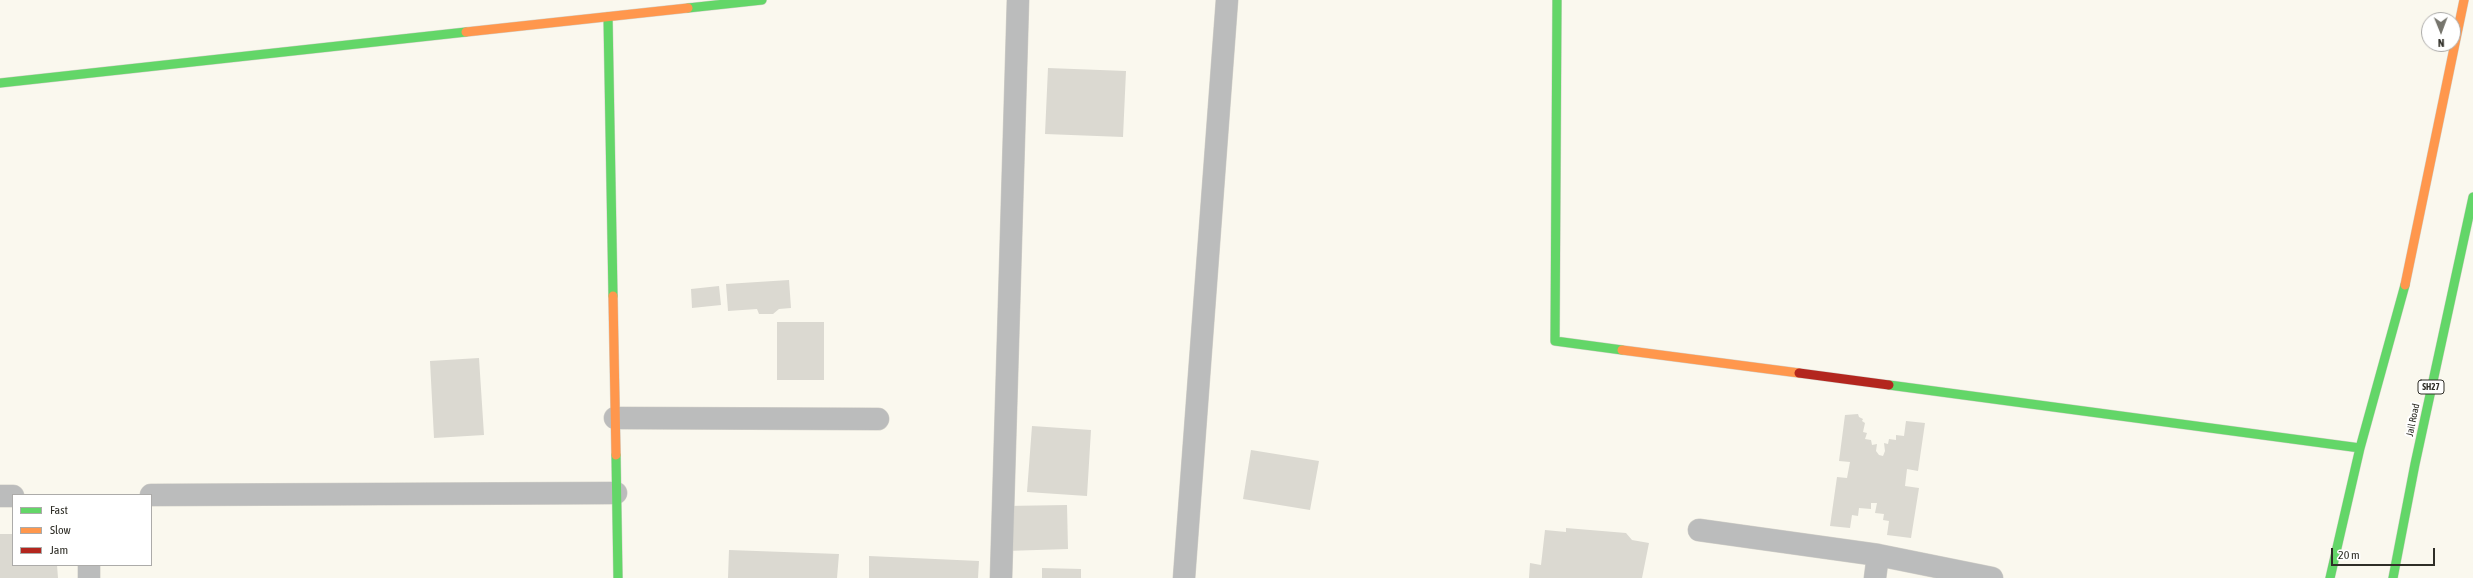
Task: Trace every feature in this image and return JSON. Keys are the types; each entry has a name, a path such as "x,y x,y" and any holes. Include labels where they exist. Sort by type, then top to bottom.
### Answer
{"street":[{"path":"0,83 762,0"},
{"path":"1001,578 1018,0"},
{"path":"1184,578 1227,0"},
{"path":"1557,0 1555,341 2360,448"},
{"path":"2330,578 2360,448 2411,262 2464,0"},
{"path":"608,17 618,578"},
{"name":"Jail Road","path":"2393,578 2415,464 2473,197"},
{"path":"615,418 878,419"},
{"path":"152,495 616,493"},
{"path":"0,496 12,496"},
{"path":"1699,530 1878,555 1992,578"},
{"path":"1875,578 1878,555"},
{"path":"89,566 89,578"}],"building":[{"path":"1048,68 1126,71 1123,137 1045,134"},
{"path":"789,280 791,308 779,309 773,314 759,314 757,309 728,311 726,284"},
{"path":"719,286 721,305 692,308 691,289"},
{"path":"777,322 824,322 824,380 777,380"},
{"path":"479,358 484,435 434,438 430,361"},
{"path":"1858,414 1865,423 1863,432 1867,433 1865,439 1871,440 1872,445 1877,444 1876,451 1879,455 1883,456 1885,451 1884,443 1888,444 1889,439 1896,440 1896,435 1904,436 1906,421 1925,423 1918,471 1907,469 1905,486 1919,488 1911,538 1887,535 1889,521 1883,520 1884,514 1875,513 1877,503 1871,503 1871,509 1859,508 1858,516 1852,515 1850,528 1830,526 1837,477 1847,478 1850,462 1839,461 1845,415"},
{"path":"1032,426 1091,430 1087,496 1027,492"},
{"path":"1251,450 1319,461 1310,510 1243,499"},
{"path":"1067,505 1068,549 1006,551 1005,506"},
{"path":"1566,528 1626,533 1632,540 1649,543 1642,578 1529,578 1530,563 1541,565 1545,530 1566,532"},
{"path":"0,534 12,534 12,566 57,566 58,578 0,578"},
{"path":"729,550 839,554 837,578 728,578"},
{"path":"869,556 979,561 978,578 869,578"},
{"path":"1042,568 1081,569 1081,578 1042,578"}],"traffic: fast":[{"path":"688,8 762,0"},
{"path":"1557,0 1555,341 1622,350"},
{"path":"608,17 613,296"},
{"path":"0,83 466,32"},
{"path":"2393,578 2415,464 2473,197"},
{"path":"2330,578 2360,448 2405,285"},
{"path":"1889,385 2360,448"},
{"path":"616,455 618,578"}],"traffic: slow":[{"path":"2405,285 2464,0"},
{"path":"466,32 688,8"},
{"path":"613,296 616,455"},
{"path":"1622,350 1799,373"}],"traffic: jam":[{"path":"1799,373 1889,385"}]}
